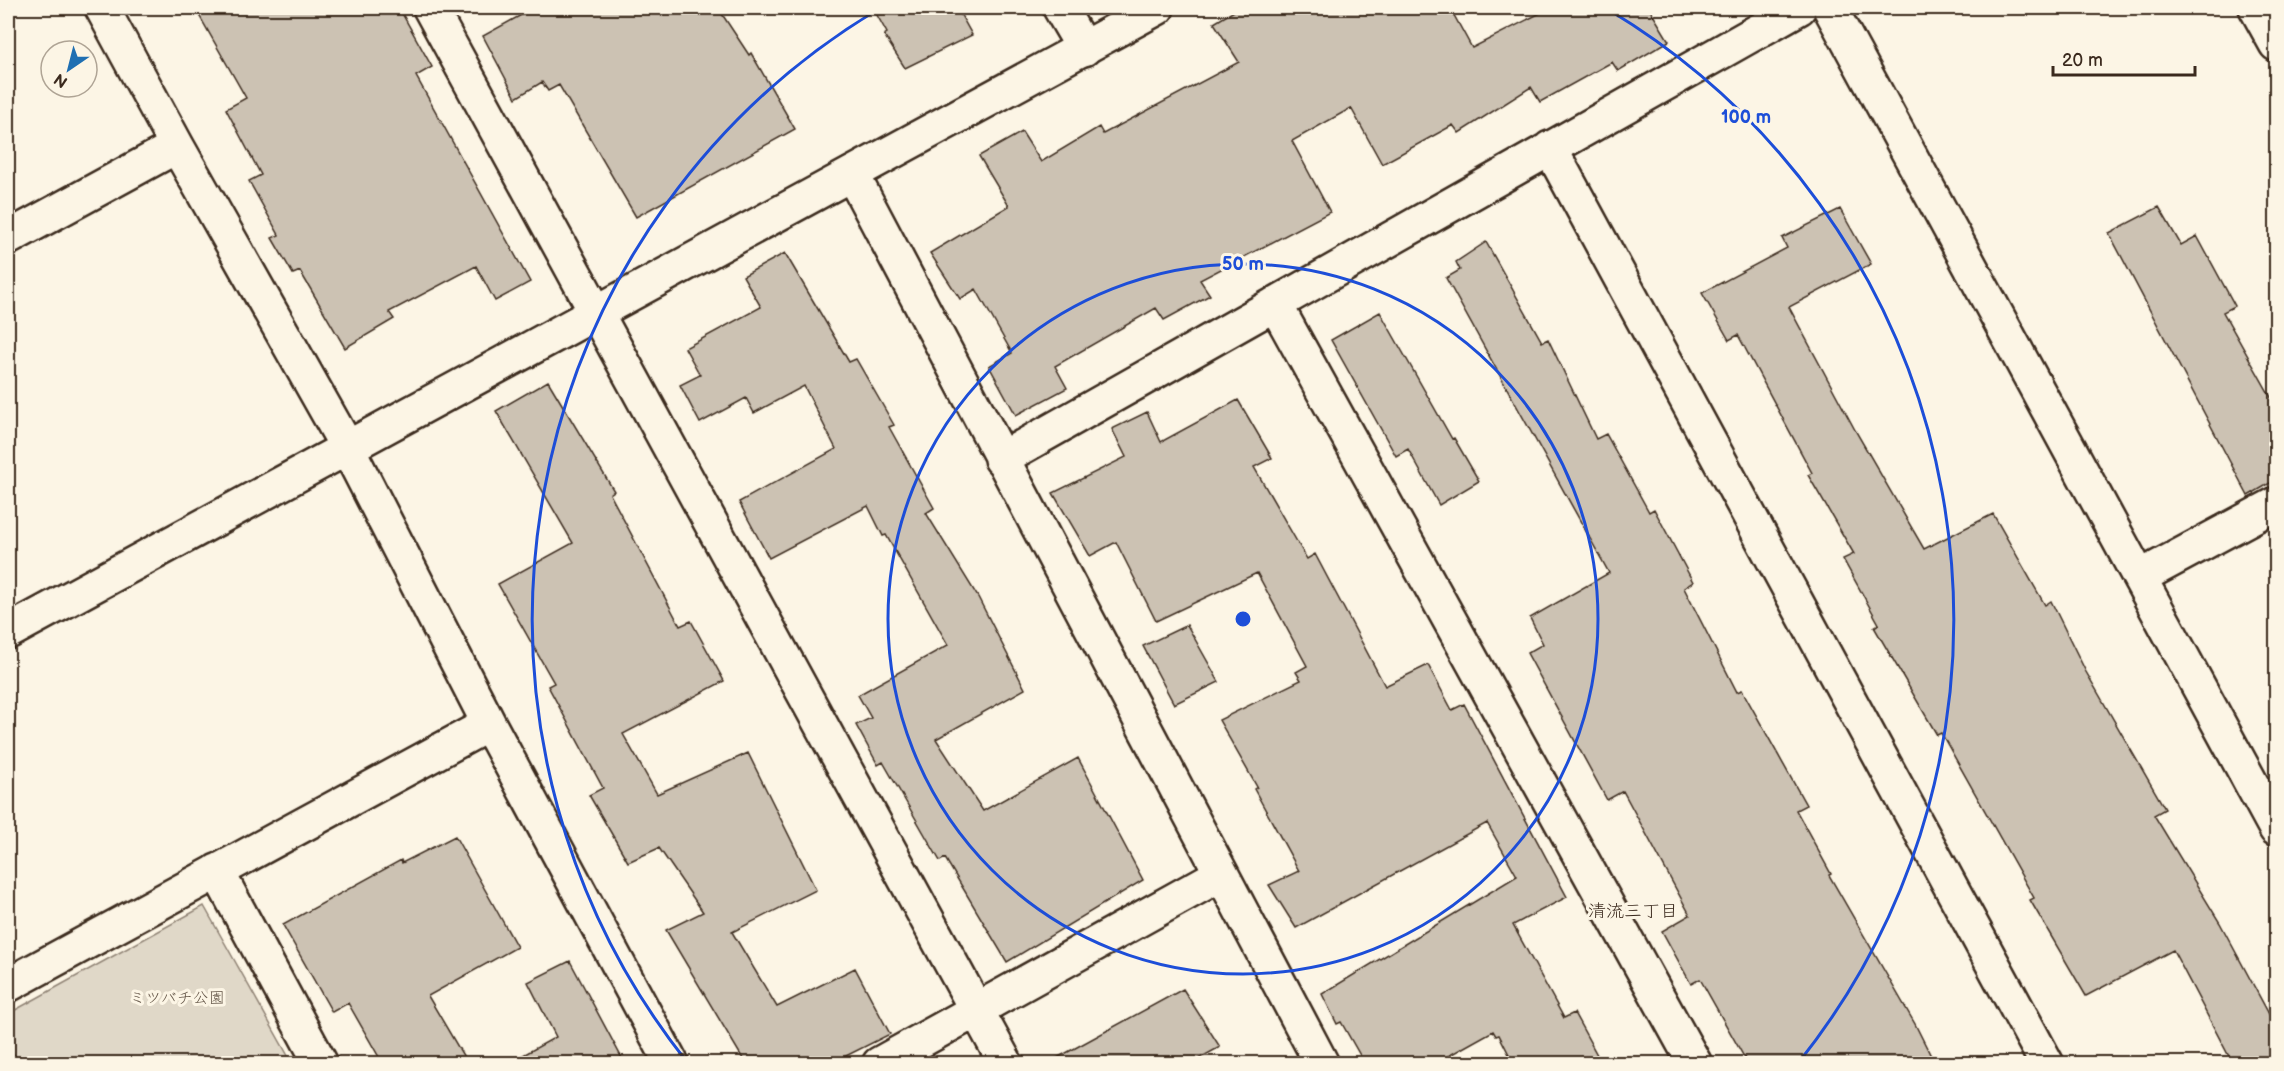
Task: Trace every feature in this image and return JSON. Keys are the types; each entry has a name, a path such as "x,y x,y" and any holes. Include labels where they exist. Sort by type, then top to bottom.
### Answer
{"street":[{"path":"102,8 347,447 489,724 672,1064"},
{"path":"430,8 1006,1064"},
{"path":"1060,8 1084,49"},
{"path":"8,632 1157,8"},
{"path":"1001,459 1799,8"},
{"path":"1830,8 2277,829"},
{"path":"2256,8 2277,44"},
{"path":"8,238 177,146"},
{"path":"1550,148 2047,1064"},
{"path":"852,174 1322,1064"},
{"path":"1275,304 1695,1064"},
{"path":"2140,577 2277,504"},
{"path":"8,984 489,724"},
{"path":"217,871 321,1064"},
{"path":"879,1064 1221,874"}],"green space":[{"name":"ミツバチ公園","path":"204,906 292,1063 19,1063 8,1043 8,1014"}],"building":[{"path":"195,8 399,8 432,67 416,76 530,282 495,301 476,266 389,312 394,319 345,348 300,271 293,274 272,238 279,235 249,181 261,175 226,109 246,98"},
{"path":"534,8 718,8 749,55 751,53 795,129 636,217 559,85 548,91 542,82 516,98 483,36"},
{"path":"873,8 957,8 972,35 905,68 884,35 887,33"},
{"path":"1239,8 1450,8 1472,48 1550,8 1649,8 1669,41 1618,71 1612,62 1540,102 1531,87 1459,133 1453,125 1382,164 1351,108 1292,141 1330,212 1200,280 1210,295 1164,320 1156,308 1055,366 1067,388 1016,415 989,366 1012,353 976,289 960,299 930,253 1009,206 979,156 1022,132 1041,162 1099,127 1103,134 1239,62 1214,23"},
{"path":"2159,207 2181,245 2197,236 2235,306 2223,312 2277,408 2277,479 2248,496 2109,233"},
{"path":"1840,209 1871,264 1789,307 1855,430 1924,549 1993,514 2045,605 2051,601 2086,672 2165,809 2154,815 2220,923 2277,1029 2277,1064 2233,1064 2173,950 2086,996 2030,900 2034,898 1941,733 1937,735 1874,627 1879,624 1843,559 1854,554 1808,475 1812,473 1738,335 1729,340 1702,293 1787,248 1782,238"},
{"path":"1486,242 1542,342 1548,339 1596,439 1606,434 1649,512 1654,509 1693,582 1684,588 1737,692 1742,690 1806,805 1796,810 1831,874 1829,875 1915,1024 1935,1064 1748,1064 1700,979 1691,984 1662,931 1690,915 1623,791 1607,800 1527,653 1543,644 1530,618 1609,573 1446,278 1460,270 1456,262"},
{"path":"785,253 849,362 856,359 894,425 889,427 934,508 926,513 978,597 1025,689 936,739 983,811 1078,758 1143,880 1007,962 945,858 940,861 883,762 878,765 856,725 871,718 858,695 948,645 886,535 883,536 868,506 769,558 739,502 836,449 804,386 754,413 746,398 700,423 680,385 700,375 685,348 761,307 743,276"},
{"path":"1380,312 1452,439 1454,438 1479,481 1439,505 1408,449 1396,456 1331,340"},
{"path":"548,381 614,491 610,494 680,626 691,621 724,681 623,734 657,794 748,753 816,890 732,932 777,1007 855,968 890,1034 830,1064 746,1064 666,930 703,912 659,848 628,862 589,795 603,788 548,686 554,683 498,584 573,543 496,411"},
{"path":"1238,400 1272,458 1254,467 1307,559 1315,554 1385,686 1428,665 1452,710 1464,704 1567,897 1513,925 1564,1018 1574,1013 1602,1064 1514,1064 1499,1035 1496,1036 1493,1031 1434,1064 1365,1064 1341,1022 1337,1024 1322,994 1517,876 1487,823 1296,928 1269,885 1299,871 1254,789 1257,787 1219,720 1301,680 1296,672 1307,666 1257,573 1156,621 1116,542 1090,556 1053,493 1126,457 1112,429 1147,412 1161,442"},
{"path":"1187,625 1219,682 1174,704 1143,646"},
{"path":"455,836 517,947 428,996 468,1064 383,1064 348,1003 332,1012 283,925 401,860 402,863"},
{"path":"570,961 625,1064 507,1064 556,1037 528,982"},
{"path":"1183,989 1220,1047 1189,1064 1046,1064"}],"district":[{"name":"清流三丁目","path":"1633,911"}]}
